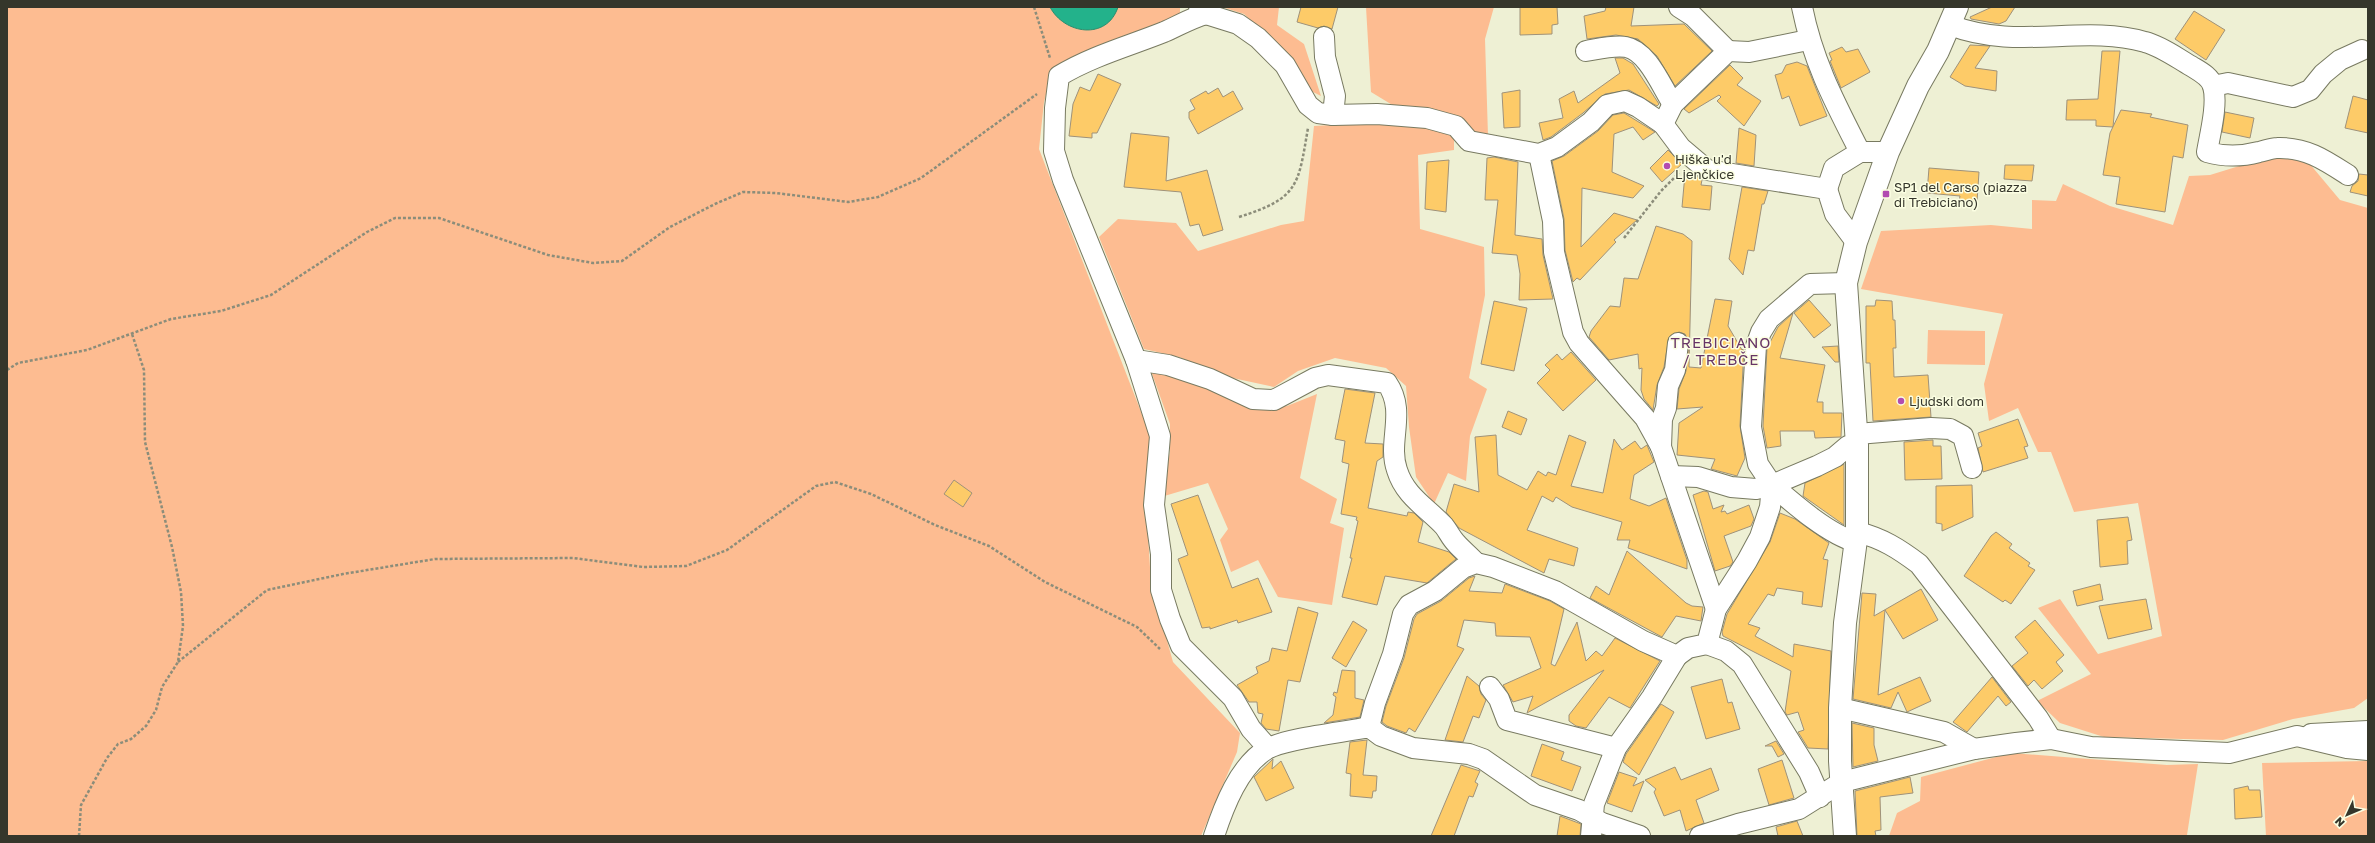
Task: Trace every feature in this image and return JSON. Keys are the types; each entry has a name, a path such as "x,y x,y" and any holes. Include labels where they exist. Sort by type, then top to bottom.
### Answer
{"main road":[{"path":"1845,836 1840,708 1845,623 1857,537 1857,439 1846,283 1856,242 1888,152 1918,86 1954,16"}],"street":[{"path":"1679,7 1693,16 1728,51 1749,52 1808,40"},
{"path":"1802,7 1808,40 1823,79 1860,152"},
{"path":"1268,748 1251,729 1233,698 1181,646 1170,619 1161,590 1162,554 1154,505 1160,436 1136,360 1063,180 1054,151 1055,108 1059,76 1088,61 1166,31 1202,10 1238,24 1258,38 1286,65 1308,105 1325,114 1377,114 1427,118 1456,126 1469,141 1539,154 1556,147 1591,122 1607,105 1614,102 1625,101 1638,107 1663,124 1694,161 1707,170 1730,175 1796,183 1827,190"},
{"path":"1954,16 1969,32 1995,36 2033,38 2118,36 2147,42 2171,54 2207,77 2213,86 2213,112 2207,152 2226,157 2246,155 2276,147 2316,154 2348,175"},
{"path":"1324,37 1325,57 1332,79 1335,96 1325,114"},
{"path":"1586,51 1627,47 1637,53 1649,63 1673,104"},
{"path":"2213,86 2228,83 2293,97 2310,90 2323,74 2340,60 2362,50"},
{"path":"1663,124 1673,104 1728,51"},
{"path":"1856,242 1835,214 1827,190 1834,168 1860,152 1888,152"},
{"path":"1539,154 1553,221 1554,252 1573,332 1579,343 1645,418 1661,447 1716,609"},
{"path":"1846,283 1810,284 1769,319 1761,332 1756,346 1751,427 1758,464 1772,485 1823,524 1848,539 1876,536 1897,547 1919,564 2038,718 2051,739"},
{"path":"1661,447 1662,419 1666,408 1668,386 1675,370 1678,343"},
{"path":"1136,360 1168,365 1210,378 1253,399 1274,400 1316,378 1328,375 1387,383 1393,392 1396,403 1394,459 1403,484 1421,506 1444,526 1455,543 1476,563 1494,567 1555,591 1643,641 1677,656"},
{"path":"1671,476 1698,477 1731,487 1756,489 1772,485 1835,457 1857,439 1931,428 1950,429 1963,436 1972,468"},
{"path":"1707,644 1716,609 1747,561 1760,537 1770,507 1772,485"},
{"path":"1369,728 1375,703 1393,654 1403,614 1409,605 1434,591 1463,568 1476,563"},
{"path":"1592,828 1596,797 1616,748 1652,697 1677,656 1688,648 1707,644 1726,651 1742,664 1809,772 1820,797"},
{"path":"1490,687 1499,699 1507,720 1616,748"},
{"path":"1840,708 1944,732 1974,749"},
{"path":"1214,836 1238,780 1253,759 1268,748 1369,728 1381,736 1413,748 1469,754 1483,759 1535,795 1579,810 1592,828 1640,836"},
{"path":"1700,836 1738,824 1799,809 1842,782 1974,749 2051,739 2105,748 2229,753 2297,736 2329,732 2368,730"},
{"path":"2297,736 2347,748 2368,750"}],"path":[{"path":"7,370 18,363 87,350 172,320 221,311 271,295 367,232 395,218 439,218 548,255 592,262 622,261 670,227 714,204 743,192 776,193 848,202 878,197 920,178 1028,102 1059,76 1046,49 1034,7"},
{"path":"1239,217 1267,208 1296,184 1302,168 1308,125 1325,114"},
{"path":"1624,238 1661,191 1694,161"},
{"path":"132,334 144,370 145,442 181,592 183,626 178,662"},
{"path":"79,836 81,805 96,776 118,744 131,739 146,726 156,710 162,687 178,662 268,590 343,574 434,559 573,558 643,567 686,566 727,550 816,486 835,482 871,494 936,525 989,546 1045,582 1138,627 1163,652"}],"shaded area":[{"path":"7,7 1180,7 1180,14 1051,75 1044,102 1039,149 1150,435 1146,504 1151,583 1173,662 1240,733 1237,752 1201,836 7,836"},
{"path":"1050,7 1118,7 1112,18 1105,25 1095,29 1085,30 1075,28 1065,23 1056,16"},
{"path":"1222,7 1279,7 1277,25 1304,44 1321,96 1311,91 1276,44 1244,14"},
{"path":"1366,7 1494,7 1485,39 1488,136 1394,106 1371,92"},
{"path":"1389,122 1438,127 1454,136 1454,150 1418,155 1420,229 1484,247 1485,295 1469,378 1487,389 1470,436 1466,481 1448,473 1434,504 1416,477 1409,427 1406,386 1386,368 1335,358 1298,371 1274,387 1228,377 1179,357 1144,349 1099,237 1118,219 1176,223 1198,251 1281,225 1304,221 1314,126"},
{"path":"2275,155 2309,163 2340,200 2368,208 2368,698 2354,708 2293,719 2223,740 2104,737 2060,723 2037,701 2091,674 2038,608 2060,599 2098,654 2162,636 2138,503 2074,512 2051,452 2038,452 2018,408 1989,421 1984,384 2003,314 1861,289 1881,231 1991,225 2032,229 2032,200 2056,201 2063,184 2110,206 2173,225 2189,176 2210,175"},
{"path":"1928,330 1985,331 1985,365 1927,364"},
{"path":"1151,371 1212,388 1249,408 1287,406 1317,394 1300,478 1337,499 1330,523 1344,528 1332,605 1278,597 1258,560 1231,572 1220,540 1228,529 1208,483 1161,497 1170,452 1170,424"},
{"path":"2011,753 2167,765 2198,764 2187,835 2199,836 1889,836 1897,813 1920,801 1921,777"},
{"path":"2368,761 2368,836 2266,836 2262,763"}],"building":[{"path":"1301,7 1338,7 1332,29 1324,26 1318,28 1297,22"},
{"path":"1520,7 1557,7 1558,24 1552,25 1552,34 1520,35"},
{"path":"1606,7 1634,7 1631,26 1684,24 1712,51 1675,86 1657,56 1638,39 1616,35 1587,39 1584,16 1605,11"},
{"path":"1992,7 2015,7 2006,21 1999,24 1971,19 1970,17"},
{"path":"2194,11 2225,30 2206,60 2175,39"},
{"path":"1970,45 1990,46 1975,68 1997,71 1996,91 1965,86 1950,77"},
{"path":"1842,47 1846,52 1858,49 1870,72 1841,88 1830,61 1832,60 1829,53"},
{"path":"2102,51 2120,51 2113,127 2096,126 2096,120 2066,120 2067,100 2098,99"},
{"path":"1615,58 1623,58 1633,64 1659,104 1657,106 1629,90 1605,94 1551,137 1543,140 1539,123 1563,118 1559,99 1574,91 1578,103 1620,73"},
{"path":"1797,62 1807,66 1827,116 1800,126 1789,96 1782,99 1775,75 1782,73 1786,65"},
{"path":"1730,65 1743,78 1737,85 1761,101 1744,126 1717,101 1721,97 1719,95 1689,113 1684,109"},
{"path":"1098,74 1121,84 1097,133 1092,133 1092,138 1069,136 1073,104 1080,87 1090,91"},
{"path":"1218,88 1223,97 1233,91 1243,109 1198,134 1189,118 1189,112 1195,109 1190,100 1206,91 1208,94"},
{"path":"1520,90 1520,127 1504,128 1502,93"},
{"path":"2353,96 2368,100 2368,133 2345,128"},
{"path":"2121,110 2152,114 2150,117 2188,125 2183,158 2173,156 2165,212 2116,204 2120,177 2103,175 2110,133"},
{"path":"2225,112 2254,118 2250,138 2222,132"},
{"path":"1624,113 1655,132 1643,140 1633,127 1614,134 1612,172 1644,186 1633,198 1582,188 1581,247 1614,213 1637,220 1614,240 1616,242 1580,280 1577,278 1573,282 1565,250 1564,219 1552,161 1564,156 1598,131 1613,115"},
{"path":"1739,128 1756,135 1754,166 1736,163"},
{"path":"1131,133 1169,137 1166,181 1207,170 1223,230 1203,236 1199,224 1190,226 1181,192 1124,187"},
{"name":"Hiška u'd Ljenčkice","path":"1668,150 1682,164 1662,182 1650,168"},
{"path":"1494,157 1518,162 1515,235 1542,239 1543,255 1553,299 1519,300 1520,274 1517,255 1492,253 1498,200 1485,200 1487,158"},
{"path":"1449,160 1446,212 1425,209 1427,162"},
{"path":"2005,165 2034,165 2032,181 2004,179"},
{"path":"1929,168 1979,172 1977,202 1959,201 1960,196 1927,193"},
{"path":"1685,174 1695,175 1702,180 1701,185 1712,186 1710,210 1682,207"},
{"path":"2359,174 2368,175 2368,196 2350,192 2352,186 2358,181"},
{"path":"1742,187 1768,191 1764,204 1762,204 1754,251 1748,250 1743,275 1729,259"},
{"path":"1656,226 1683,234 1692,241 1689,367 1701,368 1715,299 1732,301 1728,326 1742,350 1744,348 1740,426 1745,458 1737,476 1711,469 1715,459 1677,455 1679,423 1703,407 1677,409 1679,389 1686,371 1689,344 1685,334 1679,332 1669,337 1664,367 1657,385 1653,410 1644,399 1641,390 1642,368 1639,369 1638,354 1609,360 1589,337 1591,331 1610,306 1620,307 1624,278 1638,279"},
{"path":"1809,300 1831,325 1814,338 1794,313"},
{"path":"1876,300 1892,301 1893,320 1895,320 1896,348 1893,348 1894,377 1928,375 1931,417 1873,421 1870,363 1866,363 1866,306 1875,306"},
{"path":"1494,301 1527,308 1514,371 1481,364"},
{"path":"1793,313 1780,358 1825,365 1817,402 1823,402 1823,413 1842,413 1841,437 1815,438 1814,431 1780,431 1781,446 1767,448 1763,426 1767,348 1778,327"},
{"path":"1838,346 1839,362 1835,362 1822,347"},
{"path":"1571,352 1596,380 1563,411 1537,383 1550,370 1545,365 1557,354 1562,360"},
{"path":"1345,389 1375,393 1365,443 1383,444 1383,457 1377,461 1368,508 1407,516 1408,512 1414,513 1423,522 1418,542 1449,552 1456,559 1427,583 1385,576 1377,605 1342,597 1352,558 1350,558 1358,521 1356,520 1357,517 1341,514 1349,464 1342,462 1345,441 1335,439"},
{"path":"1508,411 1527,419 1521,435 1502,427"},
{"path":"2018,419 2028,446 2024,447 2028,458 1983,472 1978,448 1982,446 1978,433"},
{"path":"1496,435 1498,475 1527,490 1538,471 1546,476 1548,472 1556,475 1569,435 1586,442 1571,486 1603,493 1614,439 1622,450 1635,441 1641,449 1647,445 1654,462 1634,475 1630,499 1649,506 1666,498 1687,560 1687,569 1628,548 1630,540 1617,540 1622,522 1572,507 1556,497 1553,502 1542,496 1527,530 1578,548 1574,566 1549,559 1544,573 1459,528 1446,512 1454,484 1479,492 1475,437"},
{"path":"1933,440 1933,446 1941,446 1942,479 1905,480 1904,442"},
{"path":"1844,464 1844,525 1803,496 1805,483"},
{"path":"954,480 972,493 963,507 944,494"},
{"path":"1972,485 1973,517 1942,531 1942,524 1936,523 1936,486"},
{"path":"1704,491 1708,492 1713,509 1724,505 1721,512 1725,511 1727,514 1749,505 1754,519 1751,526 1724,536 1733,562 1730,566 1715,571 1693,495"},
{"path":"1198,495 1232,588 1258,578 1272,612 1238,623 1237,620 1210,629 1210,627 1202,628 1178,559 1188,555 1171,504"},
{"path":"1780,513 1795,519 1829,543 1823,559 1828,560 1822,607 1802,604 1803,592 1777,588 1774,596 1768,594 1748,624 1760,628 1755,636 1793,657 1794,644 1831,651 1828,749 1808,748 1798,732 1804,730 1798,712 1787,715 1785,712 1791,671 1723,636 1722,632 1727,614 1770,542"},
{"path":"2128,517 2132,540 2127,541 2128,564 2100,567 2097,520"},
{"path":"1996,532 2012,544 2009,548 2030,563 2028,566 2035,570 2011,604 2005,600 2003,602 1964,576 1991,536"},
{"path":"1627,551 1686,603 1692,606 1703,607 1701,621 1676,616 1662,637 1590,598 1596,586 1609,595"},
{"path":"1475,576 1469,591 1502,593 1505,584 1550,601 1564,609 1551,664 1555,666 1577,622 1586,661 1596,651 1602,656 1615,638 1660,661 1630,708 1609,697 1586,728 1576,726 1569,721 1569,715 1604,670 1527,713 1533,696 1513,702 1503,685 1541,668 1530,637 1496,636 1495,623 1464,620 1457,646 1464,649 1415,732 1409,728 1406,733 1387,726 1382,722 1386,706 1404,658 1414,619 1417,614 1441,601 1469,578"},
{"path":"2100,584 2103,600 2077,606 2073,591"},
{"path":"1921,589 1938,620 1903,639 1885,610 1878,695 1920,677 1931,701 1907,712 1898,692 1891,708 1853,699 1862,593 1876,594 1874,616"},
{"path":"2146,599 2152,629 2108,639 2099,606"},
{"path":"1298,607 1318,613 1300,682 1288,680 1279,731 1266,729 1261,723 1263,714 1258,713 1257,702 1249,702 1237,685 1258,673 1256,667 1269,661 1272,648 1287,651"},
{"path":"2035,620 2064,655 2056,662 2063,671 2042,689 2034,680 2028,686 2012,666 2028,653 2015,637"},
{"path":"1353,621 1367,630 1346,667 1332,658"},
{"path":"1342,670 1355,671 1355,698 1364,700 1360,717 1324,723 1333,715 1336,697 1333,695 1334,692 1337,693"},
{"path":"1467,676 1479,686 1481,694 1486,700 1479,718 1473,716 1463,742 1445,740"},
{"path":"1992,677 2011,702 2006,706 1998,696 1967,732 1953,722"},
{"path":"1722,679 1728,703 1732,702 1740,729 1706,739 1691,687"},
{"path":"1661,704 1674,712 1639,775 1623,762 1626,754"},
{"path":"1852,723 1874,728 1874,745 1878,761 1853,767"},
{"path":"1367,740 1363,775 1377,776 1376,791 1373,791 1372,798 1350,796 1351,774 1346,773 1350,742"},
{"path":"1776,741 1784,754 1778,757 1772,746 1765,746"},
{"path":"1542,744 1564,752 1561,760 1581,767 1572,791 1531,776"},
{"path":"1273,759 1272,769 1281,761 1294,788 1266,801 1254,777"},
{"path":"1782,760 1794,798 1769,805 1758,769"},
{"path":"1461,765 1480,771 1475,782 1478,784 1473,797 1469,796 1454,836 1431,836"},
{"path":"1675,767 1681,780 1711,768 1719,790 1696,800 1704,823 1686,831 1680,810 1664,816 1654,792 1656,789 1645,780"},
{"path":"1619,772 1637,778 1633,786 1644,781 1632,812 1607,803"},
{"path":"1910,777 1913,793 1880,797 1881,830 1875,831 1876,836 1857,836 1855,791"},
{"path":"2248,786 2249,790 2260,790 2262,817 2235,819 2234,789"},
{"path":"1560,816 1581,824 1580,836 1557,836"},
{"path":"1797,821 1803,836 1778,836 1776,827"}],"place":[{"name":"Hiška u'd Ljenčkice","path":"1667,166"},
{"name":"SP1 del Carso (piazza di Trebiciano)","path":"1886,194"},
{"name":"Ljudski dom","path":"1901,401"}],"district":[{"name":"TREBICIANO / TREBČE","path":"1721,350"}]}
